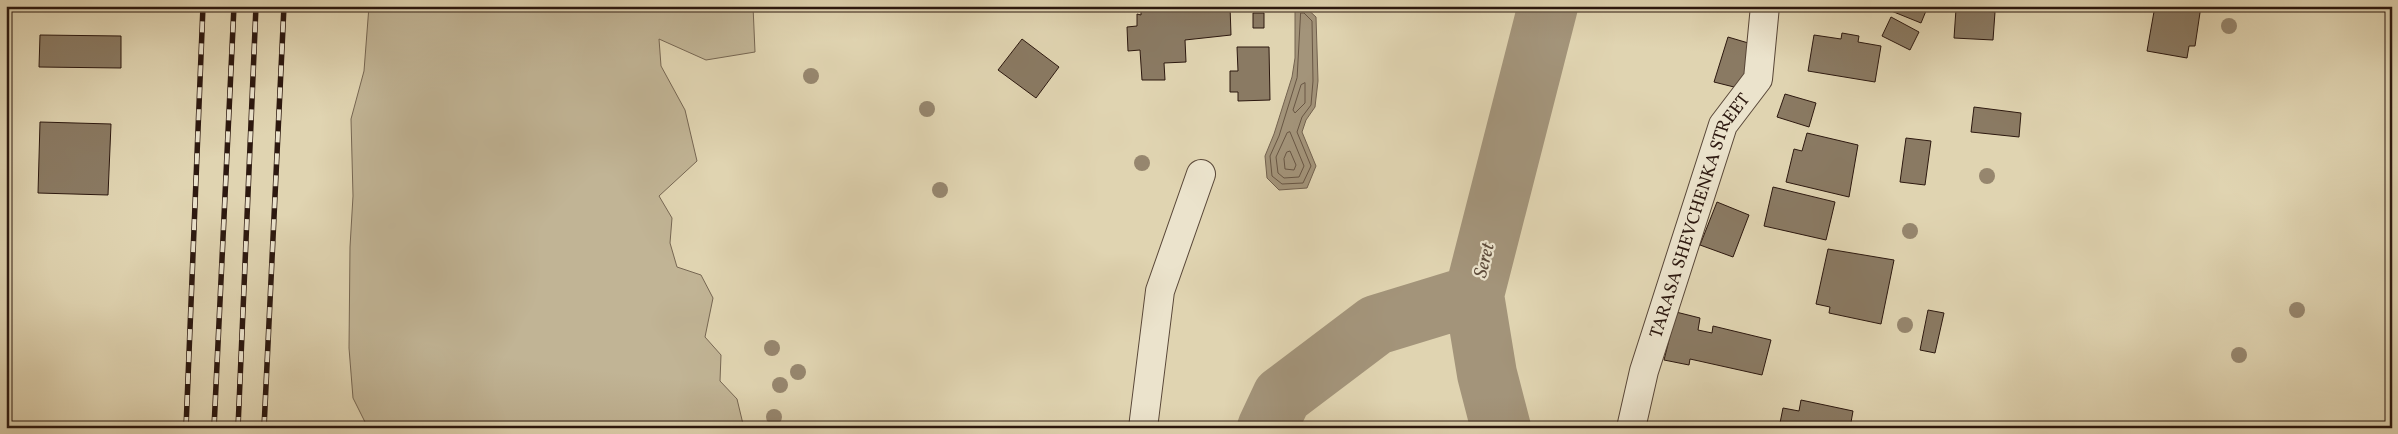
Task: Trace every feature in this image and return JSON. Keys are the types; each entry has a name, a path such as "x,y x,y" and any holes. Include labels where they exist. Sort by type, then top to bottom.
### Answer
{"street":[{"name":"TARASA SHEVCHENKA STREET","path":"1631,428 1644,371 1722,125 1758,79 1766,6"},
{"path":"1143,428 1160,291 1201,174"}],"shaded area":[{"path":"369,6 753,6 755,52 706,60 659,39 661,66 685,110 697,161 659,196 672,218 670,243 677,267 701,275 713,298 705,337 721,355 720,381 737,399 743,424 740,428 368,428 353,398 349,348 350,247 353,196 351,119 364,71"}],"water":[{"path":"1299,6 1304,6 1316,17 1318,81 1315,107 1306,120 1302,132 1316,166 1307,188 1279,190 1267,178 1265,156 1292,77 1295,58 1295,9"}],"building":[{"path":"1141,6 1230,6 1231,35 1185,40 1186,62 1164,63 1165,80 1142,80 1140,50 1128,51 1127,27 1137,26 1137,14 1141,15"},
{"path":"1879,6 1928,6 1921,23"},
{"path":"2155,6 2201,6 2195,46 2189,46 2187,58 2147,51"},
{"path":"1956,9 1995,12 1993,40 1954,38"},
{"path":"1253,13 1264,13 1264,28 1253,28"},
{"path":"1891,17 1919,32 1910,50 1882,36"},
{"path":"1842,33 1859,36 1858,42 1881,46 1875,82 1808,71 1814,35 1841,39"},
{"path":"40,35 121,36 121,68 39,67"},
{"path":"1728,37 1755,45 1742,89 1714,82"},
{"path":"1022,39 1059,67 1036,98 998,70"},
{"path":"1237,47 1269,47 1270,100 1238,101 1238,92 1230,92 1230,71 1238,71"},
{"path":"1785,94 1816,103 1809,127 1777,117"},
{"path":"1974,107 2021,113 2019,137 1971,132"},
{"path":"40,122 111,124 108,195 38,193"},
{"path":"1807,133 1858,145 1849,197 1786,182 1794,149 1802,151"},
{"path":"1906,138 1931,141 1925,185 1900,182"},
{"path":"1773,187 1835,202 1826,240 1764,226"},
{"path":"1717,202 1749,215 1733,257 1700,245"},
{"path":"1828,249 1894,260 1881,324 1829,313 1830,307 1816,304"},
{"path":"1928,310 1944,313 1935,353 1920,350"},
{"path":"1676,312 1700,318 1698,330 1712,333 1713,326 1771,340 1762,375 1690,359 1689,365 1664,360"},
{"path":"1801,400 1853,411 1850,428 1779,428 1783,408 1799,411"}],"waterway":[{"name":"Seret","path":"1267,428 1282,396 1376,325 1474,295 1548,6"},
{"path":"1474,295 1487,374 1501,428"}],"railway":[{"path":"186,428 203,6"},
{"path":"214,428 234,6"},
{"path":"238,428 256,6"},
{"path":"264,428 284,6"}]}
